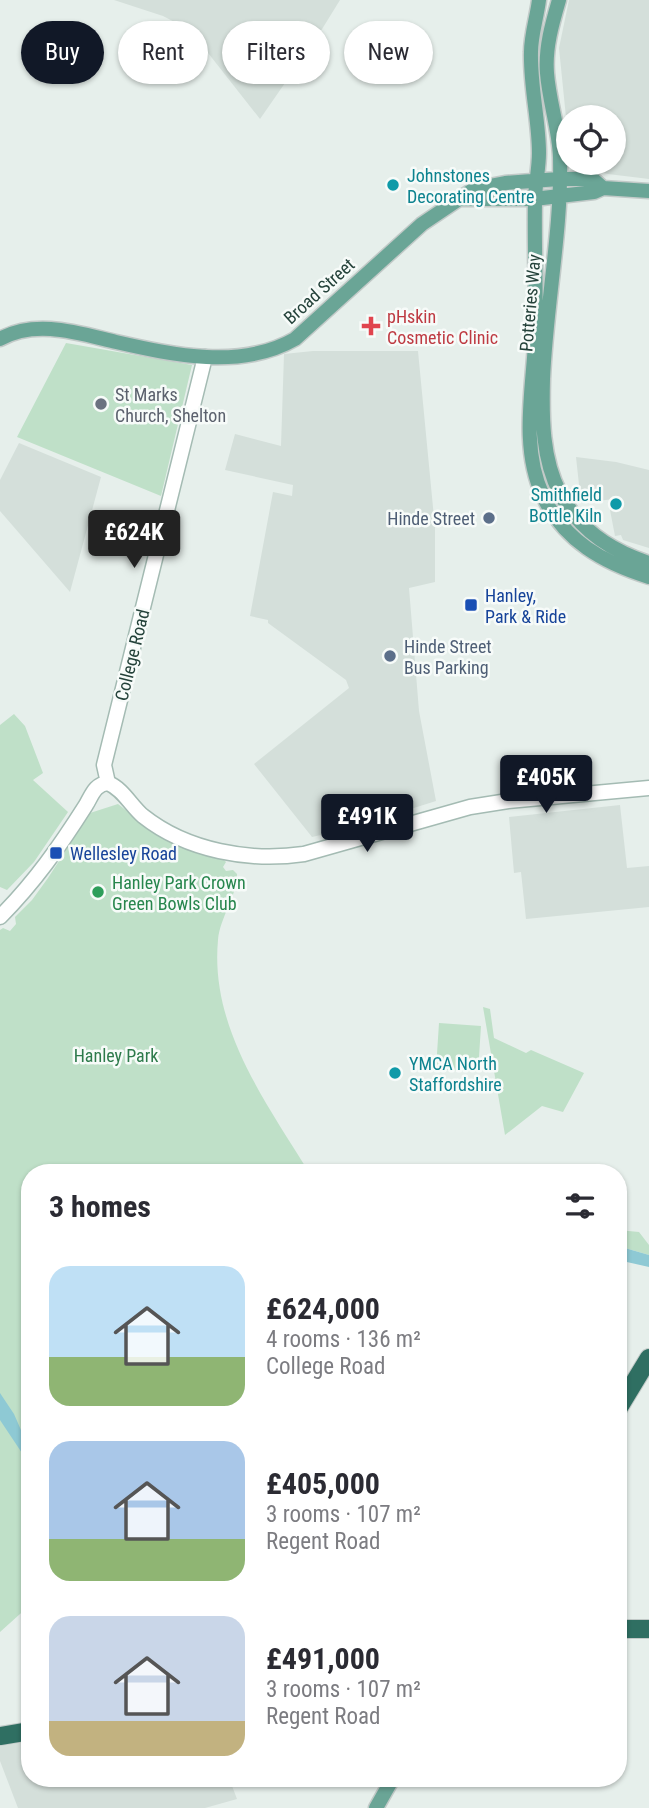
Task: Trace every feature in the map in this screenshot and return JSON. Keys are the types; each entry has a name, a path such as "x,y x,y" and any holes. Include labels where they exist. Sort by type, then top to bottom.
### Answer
{"highway":[{"path":"627,1394 649,1358"},
{"path":"627,1629 649,1629"},
{"path":"0,1736 21,1732"}],"main road":[{"name":"Potteries Way","path":"559,0 550,32 547,58 560,157 543,377 548,460 560,494 582,524 614,547 649,564"},
{"path":"536,180 539,154 531,51 539,4"},
{"name":"Broad Street","path":"0,339 34,328 65,330 162,351 205,357 269,351 295,339 422,224 474,189 559,179 588,179 603,188"},
{"name":"Potteries Way","path":"536,180 535,316 530,432 538,480 553,512 582,545 614,565 649,577"},
{"name":"Broad Street","path":"461,199 534,199 594,192 603,188 649,191"},
{"path":"376,1808 388,1787"}],"street":[{"name":"College Road","path":"108,783 104,765 205,357"},
{"path":"0,917 56,853 95,788 108,783 141,815 173,835 205,847 246,856 311,852 470,807 649,788"}],"shaded area":[{"path":"114,0 340,0 327,21 222,21 222,71 208,53 208,21 173,21"},
{"path":"569,0 649,0 649,179 616,175 626,175 626,105 565,105 559,48"},
{"path":"232,84 284,84 260,119"},
{"path":"313,351 418,351 435,528 435,582 409,588 419,711 436,801 312,837 254,764 349,688 346,680 268,623 268,620 250,616 273,492 292,496 293,485 225,470 235,434 281,446 284,354"},
{"path":"19,443 101,477 70,592 0,511 0,480"},
{"path":"576,457 649,470 649,548 623,540 621,535 615,536 610,510 613,509 611,505 614,499 581,503"},
{"path":"620,805 627,868 649,866 649,907 526,919 521,872 514,873 509,817"},
{"path":"21,1741 21,1787 232,1787 237,1799 205,1808 18,1808 0,1761 0,1746"}],"green space":[{"path":"66,343 192,365 161,496 17,437"},
{"path":"14,714 25,726 43,773 33,780 68,812 34,862 7,890 0,887 0,725"},
{"name":"Hanley Park","path":"118,804 159,836 179,846 224,860 226,862 223,867 226,871 233,870 237,874 218,940 222,1002 231,1031 257,1087 304,1164 21,1164 21,1613 0,1632 0,930 3,928 10,931 16,924 15,917 48,878 90,813"},
{"path":"483,1007 490,1009 494,1038 526,1053 531,1050 584,1073 563,1112 542,1106 505,1135"},
{"path":"439,1023 481,1026 478,1072 436,1069"},
{"path":"627,1231 639,1232 649,1245 649,1255 627,1249"}],"water":[{"path":"627,1249 649,1255 649,1267 627,1262"},
{"path":"0,1393 21,1430 21,1452 0,1420"}],"place":[{"name":"Johnstones Decorating Centre","path":"393,185"},
{"name":"pHskin Cosmetic Clinic","path":"371,326"},
{"name":"St Marks Church, Shelton","path":"101,404"},
{"name":"Smithfield Bottle Kiln","path":"616,504"},
{"name":"Hinde Street","path":"489,518"},
{"name":"Hanley, Park & Ride","path":"471,605"},
{"name":"Hinde Street Bus Parking","path":"390,656"},
{"name":"Wellesley Road","path":"56,853"},
{"name":"Hanley Park Crown Green Bowls Club","path":"98,892"},
{"name":"YMCA North Staffordshire","path":"395,1073"}]}
